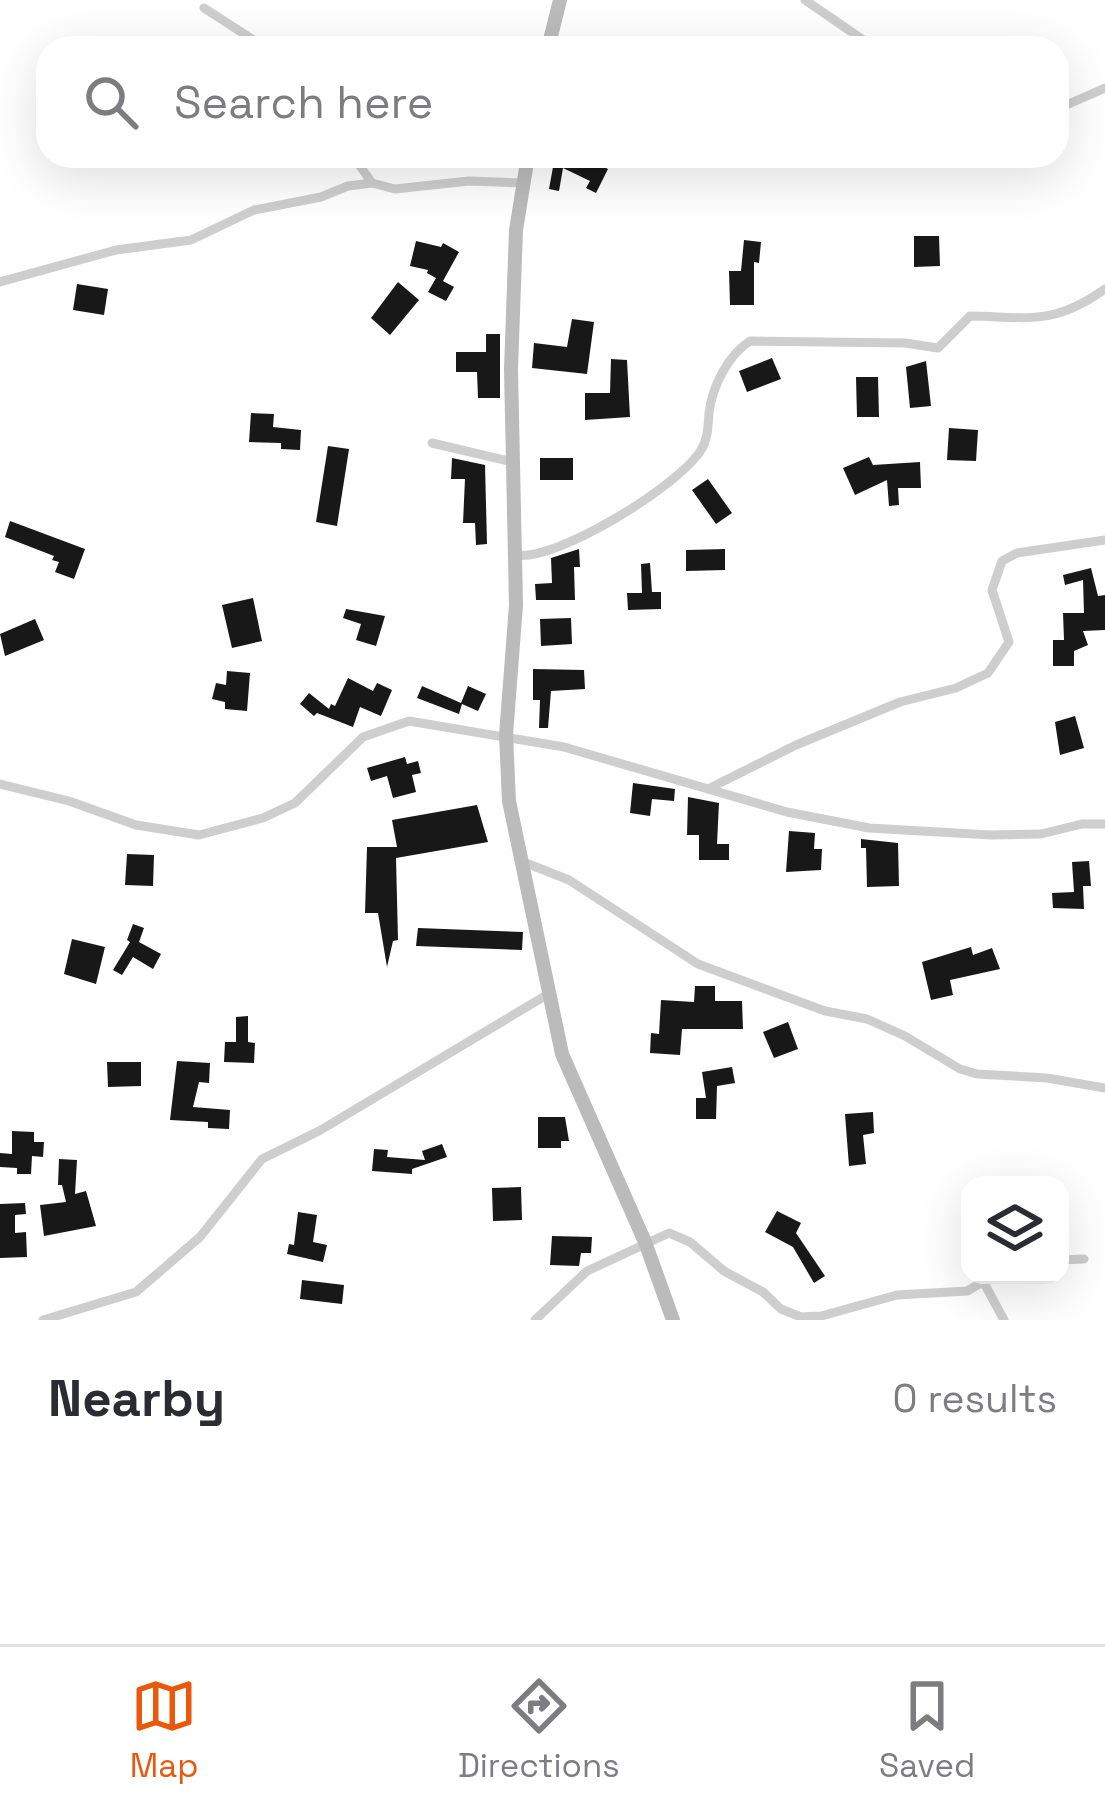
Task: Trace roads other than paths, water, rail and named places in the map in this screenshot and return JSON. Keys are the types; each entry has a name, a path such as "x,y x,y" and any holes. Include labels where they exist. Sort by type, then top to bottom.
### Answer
{"main road":[{"path":"551,36 560,0"},
{"path":"526,168 516,230 511,370 516,605 506,735 509,801 571,1082 645,1242 673,1320"}],"street":[{"path":"805,0 857,36"},
{"path":"204,8 247,36"},
{"path":"1069,104 1105,88"},
{"path":"361,168 372,183"},
{"path":"0,282 116,250 191,240 254,210 372,183 394,189 469,181 523,183"},
{"path":"516,554 542,552 613,521 683,472 701,450 715,390 732,356 750,341 904,343 938,348 970,316 1042,319 1067,312 1105,289"},
{"path":"432,442 513,462"},
{"path":"708,789 796,745 900,702 956,688 988,674 1009,643 992,590 1002,562 1017,553 1105,540"},
{"path":"0,784 69,801 136,825 199,835 262,818 295,803 363,737 409,721 564,747 787,812 869,828 937,835 1041,834 1105,824"},
{"path":"521,861 569,880 698,964 825,1011 866,1019 960,1069 1105,1088"},
{"path":"43,1320 136,1292 200,1238 262,1159 319,1132 550,993"},
{"path":"535,1320 587,1270 661,1235 690,1242 782,1310 801,1316 821,1316 897,1295 952,1294 981,1284"},
{"path":"1069,1260 1084,1259"},
{"path":"985,1284 1004,1320"}]}
